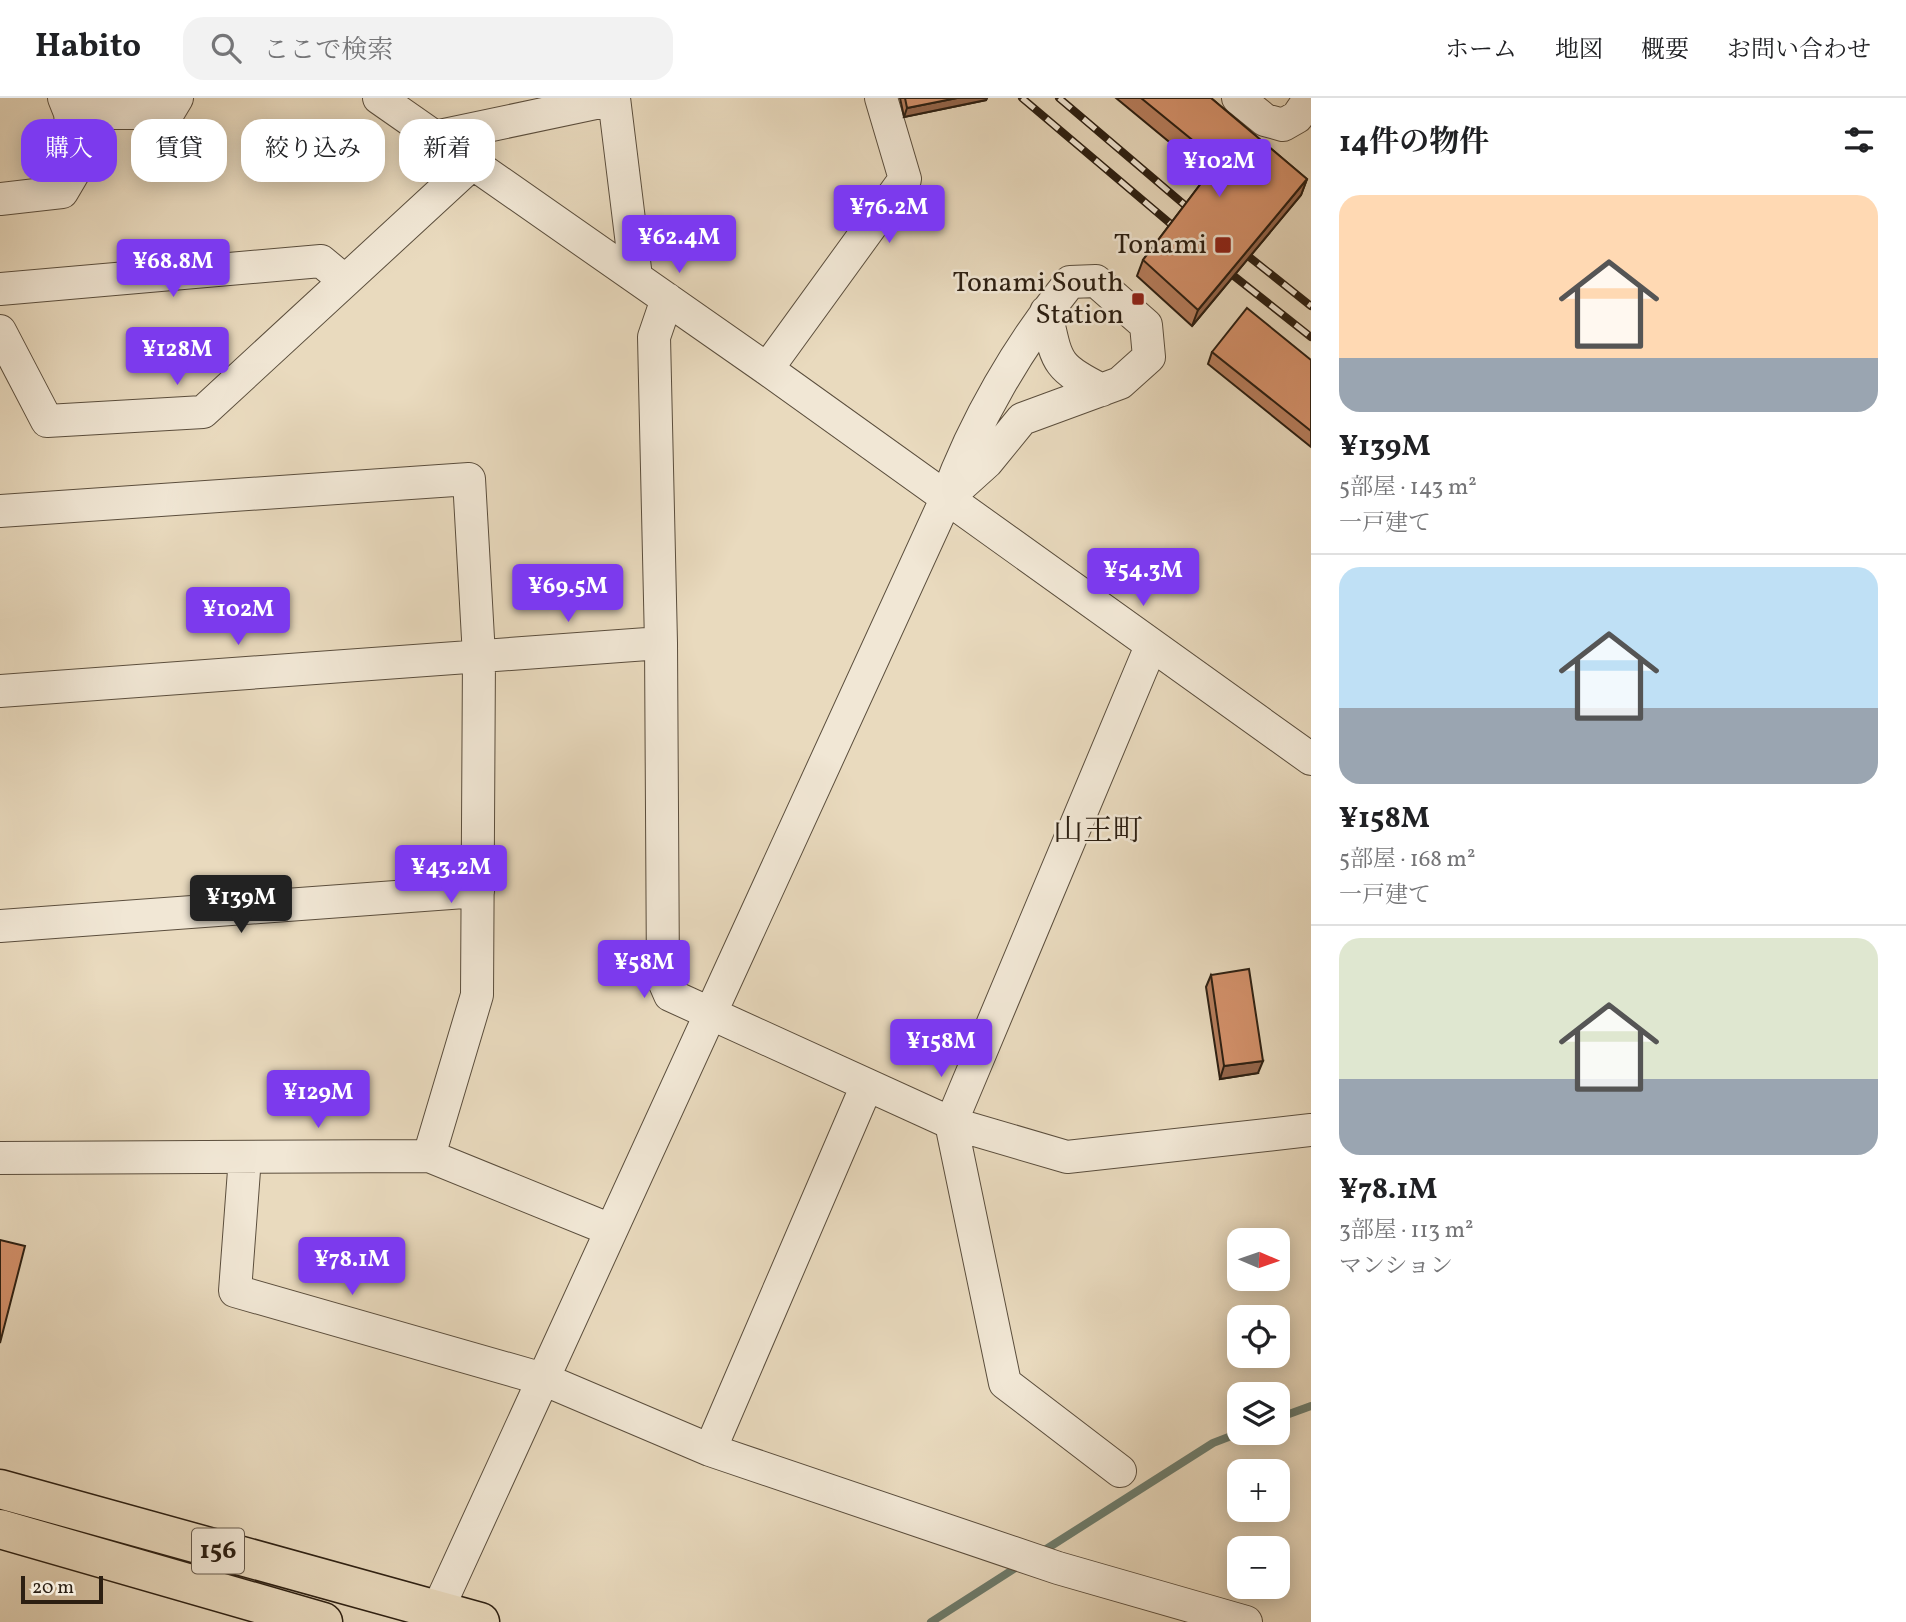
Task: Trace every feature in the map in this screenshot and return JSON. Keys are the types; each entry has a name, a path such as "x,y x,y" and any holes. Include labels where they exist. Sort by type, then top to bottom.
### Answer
{"highway":[{"name":"156","path":"0,1489 480,1622"},
{"name":"156","path":"0,1529 323,1622"}],"street":[{"path":"0,200 62,192 75,170 67,105 168,113 177,98"},
{"path":"495,124 614,98 636,277"},
{"path":"767,369 905,179 881,98"},
{"path":"1238,98 1265,120 1283,125 1297,117 1310,98"},
{"path":"393,103 413,119"},
{"path":"495,178 767,369 1311,759"},
{"path":"0,331 47,421 203,412 452,182"},
{"path":"0,289 321,261 345,281"},
{"path":"437,1611 946,499 965,448 1046,312 1070,282 1096,281 1146,325 1149,356 1120,383 1022,419 987,462 946,499"},
{"path":"667,299 654,337 661,643 663,979 670,995 951,1123 1067,1157 1311,1130"},
{"path":"1046,312 1056,360 1074,377 1102,390"},
{"path":"0,511 468,479 479,656 477,995 429,1156"},
{"path":"0,691 661,643"},
{"path":"1119,1471 1005,1383 951,1123 1151,646"},
{"path":"0,926 478,891"},
{"path":"710,1450 867,1085"},
{"path":"0,1158 429,1156 611,1230"},
{"path":"245,1157 235,1291 543,1379 710,1450 1058,1568 1246,1622"}],"building":[{"path":"905,98 957,98 907,108"},
{"path":"1141,98 1211,98 1307,179 1198,310 1143,260 1218,161"},
{"path":"1247,308 1311,360 1311,431 1212,352"},
{"path":"1249,969 1263,1061 1224,1066 1211,975"},
{"path":"0,1240 25,1246 0,1343"}],"waterway":[{"path":"1290,1414 1311,1406"},
{"path":"1040,1553 1213,1443 1227,1438"},
{"path":"931,1622 1020,1565"}],"railway":[{"path":"1022,98 1185,236"},
{"path":"1059,98 1200,218"},
{"path":"1233,244 1311,306"},
{"path":"1220,265 1311,337"}],"place":[{"name":"Tonami","path":"1223,245"},
{"name":"Tonami South Station","path":"1138,299"}],"district":[{"name":"山王町","path":"1098,832"}]}
